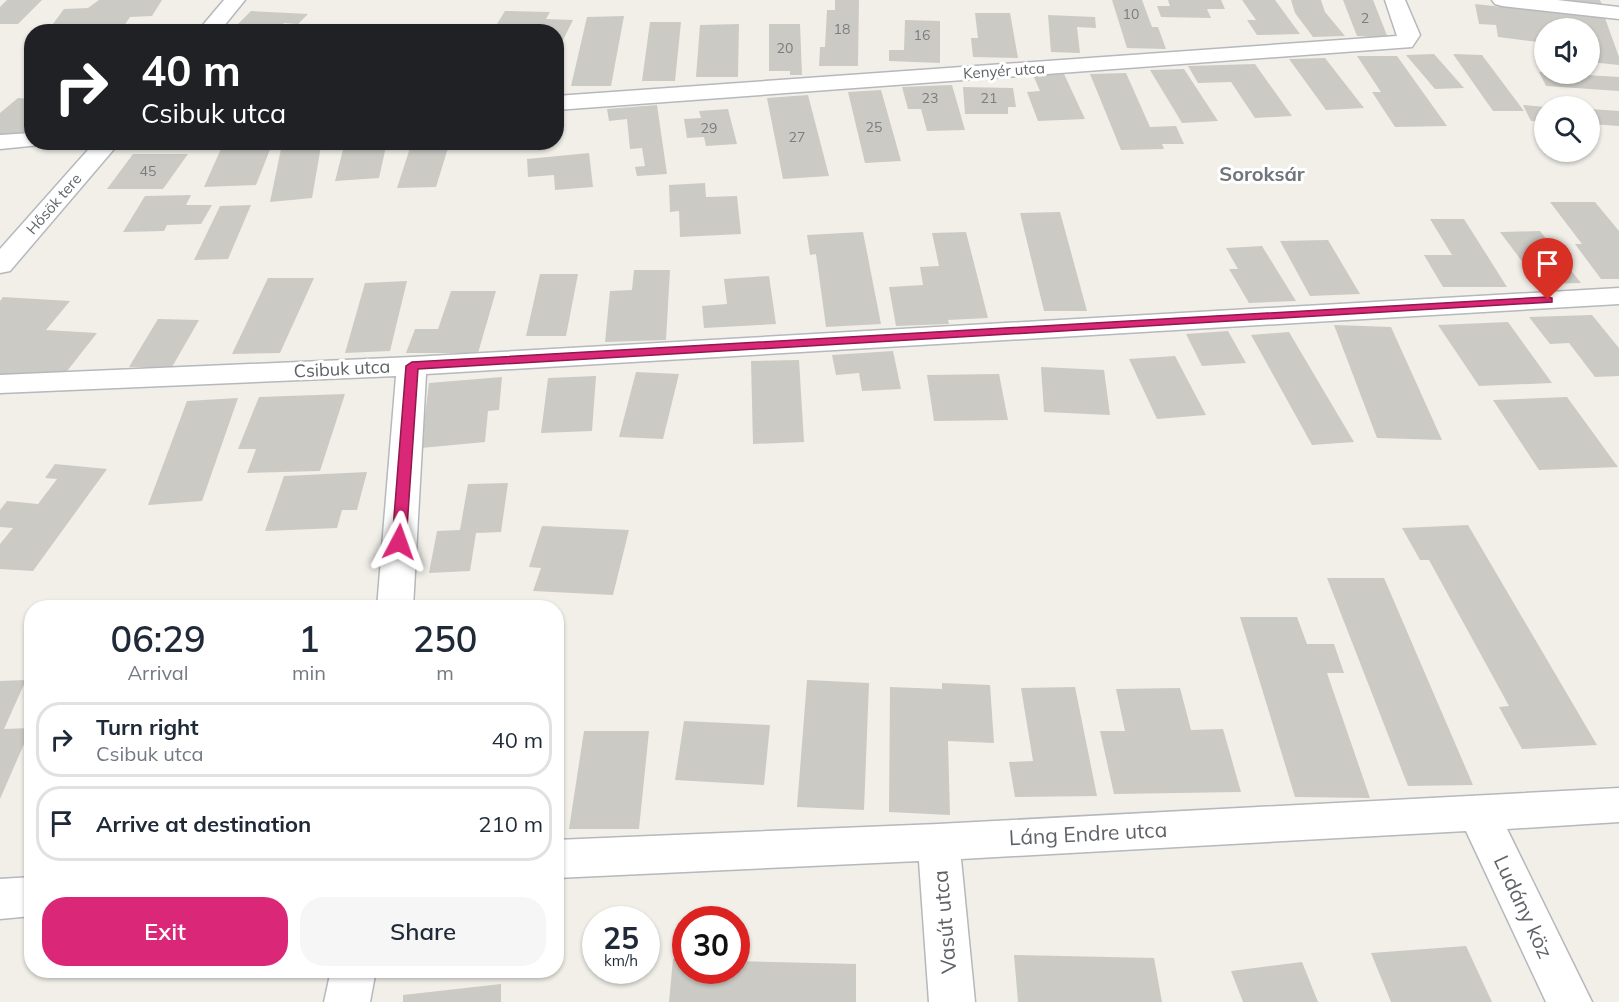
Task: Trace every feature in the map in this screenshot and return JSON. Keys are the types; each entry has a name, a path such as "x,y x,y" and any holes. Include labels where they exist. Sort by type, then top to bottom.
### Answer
{"street":[{"path":"214,24 236,0"},
{"name":"Kenyér utca","path":"564,102 1404,42 1409,35 1395,0"},
{"path":"1502,0 1619,13"},
{"path":"0,142 24,140"},
{"name":"Hősök tere","path":"0,265 101,150"},
{"name":"Csibuk utca","path":"0,384 412,366 1619,296"},
{"path":"396,600 412,366"},
{"name":"Láng Endre utca","path":"564,859 938,842 1619,805"},
{"name":"Ludány köz","path":"1478,813 1569,1002"},
{"name":"Vasút utca","path":"938,842 952,1002"},
{"path":"0,899 24,897"},
{"path":"347,1002 352,978"}],"building":[{"path":"7,0 42,0 18,24 0,24 0,7"},
{"path":"99,0 162,0 152,16 130,17 125,24 53,24 64,9 88,8"},
{"path":"835,0 859,0 858,66 819,66 820,47 825,47 827,10 835,10"},
{"path":"1112,0 1142,0 1152,27 1158,27 1166,49 1127,48"},
{"path":"1168,0 1221,0 1225,9 1207,9 1211,18 1161,17 1157,6 1170,6"},
{"path":"1242,0 1275,0 1300,34 1257,35 1247,20 1256,20"},
{"path":"1291,0 1321,0 1325,12 1345,36 1313,37 1295,13"},
{"path":"1343,0 1373,0 1388,38 1357,36"},
{"path":"1569,0 1600,0 1602,5 1569,2"},
{"path":"1475,4 1605,18 1619,57 1619,65 1600,63 1600,18 1534,18 1534,42 1498,37 1496,25 1479,24"},
{"path":"251,11 308,14 298,24 238,24"},
{"path":"505,11 550,12 546,19 573,20 564,38 564,24 497,24"},
{"path":"975,13 1010,13 1018,58 973,57 971,38 978,38"},
{"path":"1048,15 1095,17 1096,28 1077,27 1080,53 1051,52"},
{"path":"624,16 611,86 571,86 587,17"},
{"path":"905,20 940,21 940,63 889,61 889,50 904,50"},
{"path":"650,22 681,22 675,81 642,81"},
{"path":"739,24 738,77 696,77 700,25"},
{"path":"769,24 800,24 802,75 790,75 790,71 769,71"},
{"path":"1434,54 1464,88 1435,89 1406,55"},
{"path":"1453,54 1482,55 1524,111 1493,111"},
{"path":"1357,56 1397,56 1447,126 1395,127 1372,92 1381,92"},
{"path":"1325,58 1364,108 1326,110 1289,59"},
{"path":"1255,64 1292,116 1255,118 1231,82 1198,83 1188,66"},
{"path":"1184,69 1218,121 1182,123 1150,70"},
{"path":"1126,73 1150,127 1176,126 1184,144 1162,144 1164,149 1121,150 1090,74"},
{"path":"1064,74 1085,119 1038,121 1027,92 1040,91 1033,75"},
{"path":"1600,76 1619,77 1619,91 1546,86 1545,84 1600,84"},
{"path":"952,85 965,130 927,131 921,109 908,109 902,87"},
{"path":"963,87 1013,88 1016,107 1008,107 1008,114 965,114"},
{"path":"881,90 901,161 865,163 848,92"},
{"path":"808,95 829,176 783,179 767,98"},
{"path":"18,98 24,98 24,136 22,138 0,136 0,113"},
{"path":"657,105 667,174 637,176 635,167 645,166 642,148 630,149 627,119 609,121 607,109"},
{"path":"1523,105 1534,106 1534,121 1531,121"},
{"path":"728,109 737,144 706,146 704,137 687,138 684,119 701,118 699,111"},
{"path":"1600,110 1619,111 1619,126 1600,125"},
{"path":"220,150 270,150 256,185 204,187"},
{"path":"281,150 320,150 312,198 270,202"},
{"path":"343,150 385,150 379,178 335,181"},
{"path":"409,150 447,150 436,187 397,188"},
{"path":"589,153 593,187 555,190 554,175 528,177 527,159"},
{"path":"133,154 188,154 163,189 107,189"},
{"path":"705,183 706,197 737,196 741,234 680,237 679,211 670,212 669,185"},
{"path":"191,195 186,205 212,205 201,224 167,225 164,231 123,232 145,196"},
{"path":"1550,202 1595,202 1619,231 1619,279 1601,279 1575,244 1582,244"},
{"path":"251,205 228,259 194,260 220,206"},
{"path":"1060,212 1087,311 1044,311 1020,213"},
{"path":"1430,219 1464,219 1507,287 1443,287 1424,255 1452,255"},
{"path":"1540,231 1581,283 1539,284 1500,232"},
{"path":"863,232 881,324 826,327 816,254 810,255 807,235"},
{"path":"966,232 988,318 948,320 949,324 896,326 889,287 923,285 920,267 939,266 932,233"},
{"path":"1328,240 1360,294 1310,296 1280,241"},
{"path":"1262,246 1296,301 1249,303 1229,269 1238,269 1226,248"},
{"path":"634,270 670,270 666,340 605,342 610,291 632,290"},
{"path":"540,274 578,274 566,336 526,336"},
{"path":"769,276 776,324 704,328 702,306 727,304 724,279"},
{"path":"268,278 314,278 280,353 232,354"},
{"path":"407,281 390,351 345,353 365,283"},
{"path":"451,291 496,291 478,353 406,353 415,329 438,329"},
{"path":"3,297 70,301 46,330 97,333 60,380 0,377 0,301"},
{"path":"1592,315 1619,348 1619,376 1595,377 1569,343 1550,344 1529,317"},
{"path":"158,319 199,320 172,367 129,367"},
{"path":"1508,322 1552,383 1479,386 1438,325"},
{"path":"1334,325 1391,327 1442,440 1377,438"},
{"path":"1228,331 1246,363 1202,366 1186,334"},
{"path":"1289,332 1354,442 1312,445 1251,335"},
{"path":"893,351 901,389 862,391 859,373 836,375 832,355"},
{"path":"1175,356 1206,415 1157,419 1129,359"},
{"path":"799,360 804,442 753,444 751,361"},
{"path":"1041,367 1104,370 1110,415 1044,412"},
{"path":"636,372 679,374 663,439 619,437"},
{"path":"999,374 1008,420 934,421 927,375"},
{"path":"596,376 592,431 541,433 548,378"},
{"path":"502,377 499,410 488,411 485,442 421,448 429,383"},
{"path":"345,394 320,471 247,473 256,449 238,449 259,397"},
{"path":"1567,397 1618,467 1539,470 1493,400"},
{"path":"238,398 202,501 148,505 187,401"},
{"path":"55,464 107,469 33,571 0,569 0,544 13,528 0,527 0,510 7,501 38,504 57,479 45,478"},
{"path":"367,472 357,510 342,510 337,528 265,531 284,476"},
{"path":"508,483 501,532 476,533 470,571 429,573 437,531 460,530 468,484"},
{"path":"1468,525 1597,745 1522,749 1499,707 1509,706 1429,560 1420,560 1402,528"},
{"path":"542,526 629,530 613,595 533,591 541,568 529,567"},
{"path":"1327,578 1384,578 1473,785 1408,786"},
{"path":"1240,617 1297,617 1307,644 1334,644 1344,673 1327,673 1370,798 1295,797"},
{"path":"24,680 4,729 24,728 24,744 0,799 0,681"},
{"path":"807,680 869,683 864,810 797,807"},
{"path":"942,683 990,685 994,743 948,741 950,815 889,812 890,687 942,689"},
{"path":"1075,687 1097,796 1015,797 1009,762 1033,761 1021,688"},
{"path":"1180,688 1191,730 1223,729 1241,792 1114,794 1100,731 1125,731 1116,689"},
{"path":"684,721 770,725 764,785 675,780"},
{"path":"584,731 649,731 639,829 569,829"},
{"path":"1466,946 1492,1002 1391,1002 1371,953"},
{"path":"1014,955 1154,958 1162,1002 1018,1002"},
{"path":"750,961 856,964 856,1002 669,1002 672,970 672,984 750,984"},
{"path":"1302,962 1318,1002 1243,1002 1231,971"},
{"path":"501,984 501,1002 403,1002 403,995"}],"district":[{"name":"Soroksár","path":"1262,174"}],"route":[{"path":"399,542 412,366 1548,300"}]}
